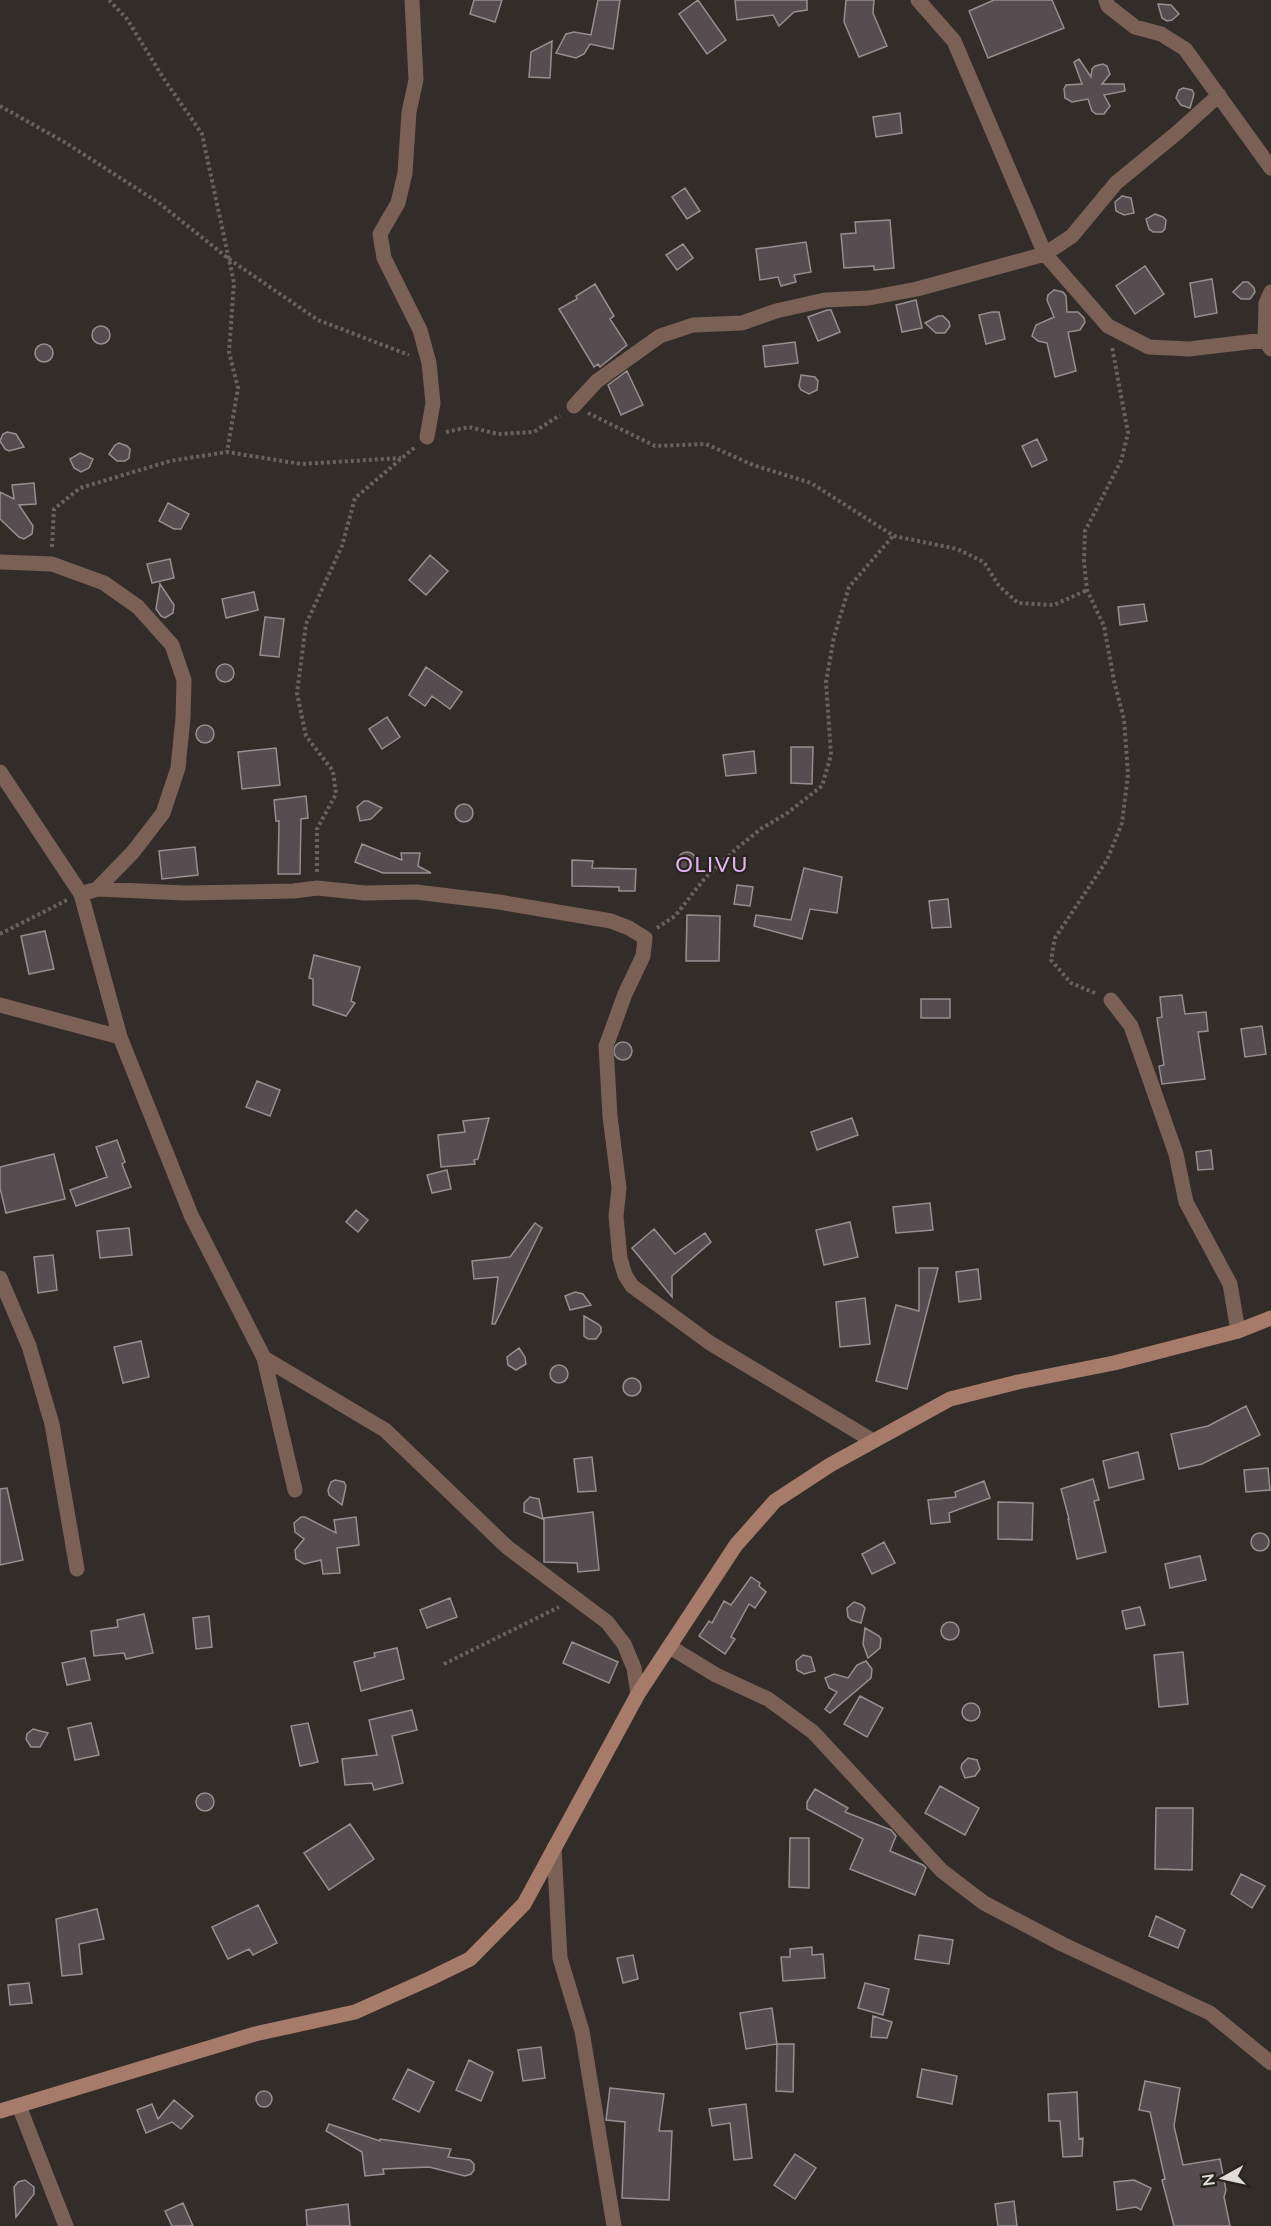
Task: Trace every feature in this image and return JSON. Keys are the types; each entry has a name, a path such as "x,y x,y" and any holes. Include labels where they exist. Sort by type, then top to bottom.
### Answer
{"street":[{"path":"412,0 416,80 409,112 405,172 398,203 380,234 384,258 420,330 429,363 433,403 427,437"},
{"path":"918,0 954,41 1045,254 1108,326 1149,347 1189,349 1268,344 1266,303 1271,292"},
{"path":"1106,0 1108,6 1135,27 1161,34 1185,49 1271,168"},
{"path":"574,406 597,381 660,336 693,325 742,323 776,311 825,300 869,298 917,289 1045,254 1072,236 1116,183 1219,95"},
{"path":"0,562 51,564 104,582 138,607 172,645 184,680 183,718 177,768 163,813 133,852 97,889"},
{"path":"0,772 81,894 120,1037 191,1215 264,1358 295,1490"},
{"path":"81,894 97,889 185,893 294,891 317,888 365,893 416,892 499,902 611,921 645,938 643,956 625,994 606,1046 610,1116 619,1188 616,1216 620,1258 626,1275 632,1286 710,1343 873,1441"},
{"path":"1111,1000 1131,1026 1176,1154 1186,1202 1230,1284 1239,1331"},
{"path":"0,1005 120,1037"},
{"path":"0,1278 29,1346 52,1424 77,1569"},
{"path":"0,2111 255,2034 355,2012 429,1980 470,1959 524,1904 638,1694 736,1545 775,1502 830,1465 950,1399 1018,1382 1114,1363 1239,1331 1271,1318"},
{"path":"264,1358 385,1430 507,1547 608,1622 624,1644 634,1668 638,1694"},
{"path":"670,1647 716,1675 768,1699 813,1732 942,1871 984,1904 1062,1944 1210,2013 1271,2063"},
{"path":"554,1848 560,1958 582,2031 614,2226"},
{"path":"19,2106 66,2226"}],"path":[{"path":"109,0 127,19 202,134 234,283 229,352 238,388 227,452"},
{"path":"0,106 66,143 159,203 229,258 318,320 429,363"},
{"path":"1108,326 1128,433 1121,460 1085,531 1084,561 1088,590 1104,626 1124,719 1128,774 1122,823 1107,860 1054,938 1051,960 1071,983 1111,1000"},
{"path":"317,888 317,829 336,794 333,771 306,736 297,693 306,624 342,546 355,498 427,437 469,427 498,434 534,432 574,406 655,446 706,444 753,465 811,483 894,536 957,549 984,562 999,586 1018,603 1054,605 1088,590"},
{"path":"51,564 54,509 80,488 170,461 227,452 301,464 401,458"},
{"path":"645,938 675,916 705,879 753,834 786,814 822,786 831,755 826,682 834,637 849,586 894,536"},
{"path":"0,934 81,894"},
{"path":"444,1664 543,1614 579,1599"}],"building":[{"path":"474,0 502,0 495,22 470,14"},
{"path":"598,0 620,0 613,49 590,44 584,54 576,58 556,53 566,34 574,32 591,35"},
{"path":"698,0 726,40 707,54 679,14"},
{"path":"735,0 807,0 807,10 794,12 779,26 773,15 737,20"},
{"path":"846,0 874,0 873,13 887,46 859,57 844,22"},
{"path":"994,0 1052,0 1064,28 988,58 969,11"},
{"path":"1158,4 1171,5 1179,14 1167,21 1162,18"},
{"path":"552,41 550,78 529,77 531,52"},
{"path":"1079,59 1091,77 1095,66 1103,64 1107,66 1110,74 1102,84 1124,84 1125,91 1104,95 1110,106 1104,114 1096,114 1092,111 1088,99 1072,102 1065,98 1066,85 1082,84 1074,62"},
{"path":"1183,88 1192,90 1194,94 1190,108 1181,105 1176,98 1179,90"},
{"path":"900,113 902,133 876,137 873,117"},
{"path":"685,188 700,211 687,219 672,197"},
{"path":"1122,196 1131,198 1134,213 1124,215 1116,211 1115,202"},
{"path":"1155,214 1166,220 1165,229 1162,232 1153,232 1149,229 1146,219"},
{"path":"890,220 894,268 874,270 874,266 844,268 841,234 856,233 855,222"},
{"path":"806,242 811,272 794,275 796,282 781,286 778,277 760,280 756,249"},
{"path":"683,244 693,258 677,270 666,255"},
{"path":"1145,266 1164,294 1135,314 1116,286"},
{"path":"1212,279 1217,313 1195,317 1190,283"},
{"path":"1243,282 1248,282 1254,288 1255,292 1250,299 1241,299 1233,292"},
{"path":"595,284 614,316 610,319 627,345 600,367 598,364 594,367 559,309 577,299 576,296"},
{"path":"1054,290 1063,292 1066,296 1067,312 1078,312 1085,322 1080,330 1068,332 1076,371 1055,377 1047,343 1038,341 1032,336 1036,325 1054,317 1047,300 1048,295"},
{"path":"916,300 922,328 902,332 896,305"},
{"path":"831,310 840,332 818,341 808,317"},
{"path":"999,312 1005,339 986,344 979,315"},
{"path":"938,316 943,316 949,322 950,326 945,333 936,333 925,323"},
{"path":"97,326 105,326 110,331 108,342 97,344 92,339 92,331"},
{"path":"795,342 798,363 765,367 763,346"},
{"path":"40,344 48,344 53,349 51,360 40,362 35,357 35,349"},
{"path":"627,371 643,405 621,415 608,385"},
{"path":"801,375 815,377 818,381 817,390 809,394 801,390 799,386"},
{"path":"7,432 16,434 24,447 9,451 5,449 0,441 3,434"},
{"path":"1037,439 1047,460 1032,467 1022,446"},
{"path":"119,443 130,449 129,458 125,461 117,461 109,454"},
{"path":"80,453 93,459 89,468 81,472 74,468 70,459"},
{"path":"34,483 36,504 19,505 33,526 32,534 24,539 0,519 0,492 14,499 12,485"},
{"path":"168,503 189,514 181,529 174,529 159,521"},
{"path":"430,555 448,571 426,595 409,580"},
{"path":"170,559 174,578 152,583 147,564"},
{"path":"160,584 174,605 173,613 165,618 156,609"},
{"path":"254,592 258,610 226,618 222,599"},
{"path":"1144,604 1147,621 1120,625 1118,607"},
{"path":"265,617 284,619 279,657 260,655"},
{"path":"221,664 229,664 234,669 232,680 221,682 216,677 216,669"},
{"path":"426,667 462,692 450,709 432,696 425,706 409,695"},
{"path":"387,717 400,737 382,749 369,729"},
{"path":"201,725 209,725 214,730 212,741 201,743 196,738 196,730"},
{"path":"791,747 813,747 812,784 791,783"},
{"path":"276,748 280,785 242,789 238,752"},
{"path":"754,751 756,773 726,776 723,755"},
{"path":"306,796 308,818 301,819 300,874 278,874 279,821 276,821 274,800"},
{"path":"364,801 382,808 371,819 360,821 357,807"},
{"path":"460,804 468,804 473,809 471,820 460,822 455,817 455,809"},
{"path":"362,844 402,860 401,853 420,853 418,866 431,873 383,873 355,862"},
{"path":"195,847 198,875 162,879 159,851"},
{"path":"683,852 691,852 696,857 694,868 683,870 678,865 678,857"},
{"path":"572,860 593,861 592,868 636,869 635,891 619,891 619,887 572,886"},
{"path":"804,868 842,877 837,913 810,909 802,939 754,926 756,915 791,920"},
{"path":"737,885 753,887 750,906 734,904"},
{"path":"948,899 951,927 932,928 929,901"},
{"path":"687,915 720,916 719,961 686,961"},
{"path":"45,931 54,969 29,974 21,936"},
{"path":"314,955 360,967 351,1001 355,1003 346,1016 313,1005 313,979 309,978"},
{"path":"1182,995 1185,1014 1206,1012 1208,1031 1198,1032 1205,1079 1162,1084 1159,1066 1164,1065 1157,1018 1162,1017 1160,997"},
{"path":"921,999 950,999 950,1018 921,1018"},
{"path":"1262,1026 1266,1054 1245,1057 1241,1029"},
{"path":"623,1042 629,1045 632,1051 629,1057 623,1060 617,1057 614,1051 617,1045"},
{"path":"257,1081 280,1090 270,1116 246,1107"},
{"path":"489,1118 478,1159 474,1160 475,1164 441,1167 438,1135 465,1132 463,1121"},
{"path":"852,1118 858,1135 817,1150 811,1132"},
{"path":"117,1140 125,1162 122,1164 131,1187 76,1206 70,1190 107,1177 96,1147"},
{"path":"1211,1150 1213,1169 1198,1170 1196,1152"},
{"path":"54,1154 65,1199 6,1213 0,1188 0,1167"},
{"path":"447,1170 451,1189 432,1193 427,1175"},
{"path":"930,1203 933,1230 896,1233 893,1207"},
{"path":"356,1210 368,1220 358,1232 346,1222"},
{"path":"850,1222 858,1257 824,1265 816,1230"},
{"path":"535,1223 542,1228 495,1324 492,1324 498,1277 474,1279 472,1261 510,1257"},
{"path":"129,1228 132,1255 100,1258 97,1231"},
{"path":"654,1229 675,1254 705,1233 711,1242 672,1276 672,1297 632,1248"},
{"path":"53,1255 57,1290 38,1293 34,1257"},
{"path":"919,1268 938,1268 907,1389 876,1381 896,1305 919,1311"},
{"path":"978,1269 981,1299 959,1302 956,1272"},
{"path":"575,1292 583,1294 591,1305 570,1310 565,1296"},
{"path":"865,1298 870,1344 840,1347 836,1302"},
{"path":"584,1316 601,1327 601,1332 596,1339 588,1339 584,1336"},
{"path":"141,1341 149,1377 123,1383 114,1347"},
{"path":"519,1348 525,1357 526,1364 516,1370 508,1365 507,1357"},
{"path":"555,1365 563,1365 568,1370 566,1381 555,1383 550,1378 550,1370"},
{"path":"628,1378 636,1378 641,1383 639,1394 628,1396 623,1391 623,1383"},
{"path":"1246,1406 1260,1435 1202,1464 1179,1469 1171,1434 1208,1426"},
{"path":"1138,1452 1144,1479 1109,1488 1103,1461"},
{"path":"592,1457 596,1491 578,1492 574,1459"},
{"path":"1268,1468 1270,1490 1246,1492 1244,1470"},
{"path":"1093,1479 1099,1500 1094,1501 1106,1552 1077,1559 1061,1489"},
{"path":"335,1480 344,1482 346,1486 342,1505 329,1495 331,1482"},
{"path":"984,1481 990,1498 949,1513 950,1522 931,1524 928,1500 956,1497 955,1492"},
{"path":"7,1488 23,1560 0,1565 0,1489"},
{"path":"530,1497 539,1499 543,1519 524,1512 524,1503"},
{"path":"998,1502 1033,1503 1032,1540 998,1539"},
{"path":"593,1512 599,1570 578,1572 577,1563 544,1562 544,1518"},
{"path":"301,1517 336,1533 334,1520 356,1517 359,1545 337,1548 340,1573 323,1574 321,1560 304,1564 296,1559 295,1550 304,1539 295,1532 294,1523"},
{"path":"1256,1533 1264,1533 1269,1538 1267,1549 1256,1551 1251,1546 1251,1538"},
{"path":"884,1542 895,1563 872,1574 862,1554"},
{"path":"1200,1556 1206,1580 1170,1588 1165,1564"},
{"path":"751,1577 760,1583 759,1586 766,1592 755,1608 749,1604 731,1637 735,1639 725,1654 699,1636 709,1621 712,1623 724,1601 731,1605"},
{"path":"450,1598 457,1617 427,1628 420,1610"},
{"path":"854,1602 865,1608 861,1623 848,1617 847,1608"},
{"path":"1140,1607 1145,1625 1126,1629 1122,1611"},
{"path":"144,1614 153,1653 126,1659 124,1653 94,1656 91,1631 118,1627 117,1620"},
{"path":"209,1616 212,1647 196,1649 193,1618"},
{"path":"946,1622 954,1622 959,1627 957,1638 946,1640 941,1635 941,1627"},
{"path":"865,1628 881,1639 880,1648 868,1658 863,1644"},
{"path":"572,1642 618,1662 609,1683 563,1663"},
{"path":"397,1648 404,1679 361,1691 354,1662 375,1657 374,1653"},
{"path":"1183,1652 1188,1704 1159,1707 1154,1655"},
{"path":"803,1655 811,1657 815,1671 804,1674 797,1670 796,1661"},
{"path":"85,1658 90,1680 67,1685 62,1663"},
{"path":"866,1661 872,1669 871,1678 830,1713 825,1709 837,1692 829,1688 825,1678 834,1674 848,1678 857,1665"},
{"path":"860,1696 883,1708 867,1737 844,1724"},
{"path":"967,1703 975,1703 980,1708 978,1719 967,1721 962,1716 962,1708"},
{"path":"412,1710 417,1730 392,1736 403,1783 374,1790 372,1783 345,1785 342,1759 377,1755 369,1720"},
{"path":"91,1723 99,1755 75,1760 68,1728"},
{"path":"308,1723 318,1762 300,1766 291,1726"},
{"path":"33,1729 48,1733 40,1747 31,1747 26,1739 27,1734"},
{"path":"968,1758 977,1760 980,1769 975,1776 965,1778 961,1768"},
{"path":"940,1786 979,1808 965,1835 925,1813"},
{"path":"815,1789 848,1808 845,1812 891,1830 896,1836 890,1851 926,1868 915,1895 850,1869 863,1839 807,1809 807,1802"},
{"path":"201,1793 209,1793 214,1798 212,1809 201,1811 196,1806 196,1798"},
{"path":"1156,1808 1193,1808 1192,1870 1155,1869"},
{"path":"350,1824 374,1859 329,1890 304,1853"},
{"path":"790,1838 809,1838 809,1888 789,1887"},
{"path":"1241,1874 1265,1886 1252,1908 1231,1894"},
{"path":"258,1905 277,1943 253,1955 249,1949 228,1959 212,1927"},
{"path":"97,1909 104,1939 79,1944 82,1974 62,1976 56,1919"},
{"path":"1156,1916 1185,1930 1178,1948 1149,1936"},
{"path":"919,1935 953,1940 949,1964 915,1959"},
{"path":"812,1947 812,1955 823,1954 825,1978 783,1981 781,1957 790,1957 790,1949"},
{"path":"633,1955 638,1979 623,1983 617,1958"},
{"path":"29,1983 32,2003 10,2005 8,1985"},
{"path":"865,1983 889,1989 883,2015 858,2008"},
{"path":"772,2008 777,2044 746,2049 740,2013"},
{"path":"873,2016 892,2022 887,2038 871,2037"},
{"path":"777,2044 794,2044 793,2092 776,2091"},
{"path":"541,2047 545,2078 523,2081 518,2050"},
{"path":"469,2060 493,2072 481,2101 456,2090"},
{"path":"408,2069 434,2082 419,2112 393,2099"},
{"path":"922,2069 957,2076 952,2104 917,2097"},
{"path":"1145,2081 1180,2088 1174,2126 1183,2165 1220,2159 1230,2226 1174,2226 1162,2180 1165,2179 1150,2112 1139,2110"},
{"path":"610,2088 664,2094 659,2131 672,2131 669,2200 622,2198 625,2122 606,2120"},
{"path":"261,2091 267,2091 272,2099 270,2105 261,2107 256,2102 256,2096"},
{"path":"1077,2092 1079,2139 1083,2138 1082,2156 1063,2157 1060,2121 1049,2121 1048,2094"},
{"path":"174,2100 193,2116 181,2129 172,2122 146,2133 137,2110 152,2104 158,2119"},
{"path":"746,2104 752,2158 734,2160 730,2123 712,2126 709,2109"},
{"path":"329,2124 380,2141 380,2139 451,2149 448,2157 470,2160 474,2164 474,2170 465,2176 429,2167 383,2169 384,2174 365,2176 362,2152 326,2131"},
{"path":"795,2154 816,2168 795,2199 774,2185"},
{"path":"25,2180 34,2187 34,2194 16,2217 14,2187 18,2182"},
{"path":"1134,2180 1151,2188 1141,2210 1136,2207 1117,2210 1114,2182"},
{"path":"1014,2201 1017,2226 998,2226 995,2204"},
{"path":"183,2203 193,2226 172,2226 165,2211"},
{"path":"348,2204 350,2226 307,2226 306,2210"}],"district":[{"name":"OLIVU","path":"712,864"}]}
